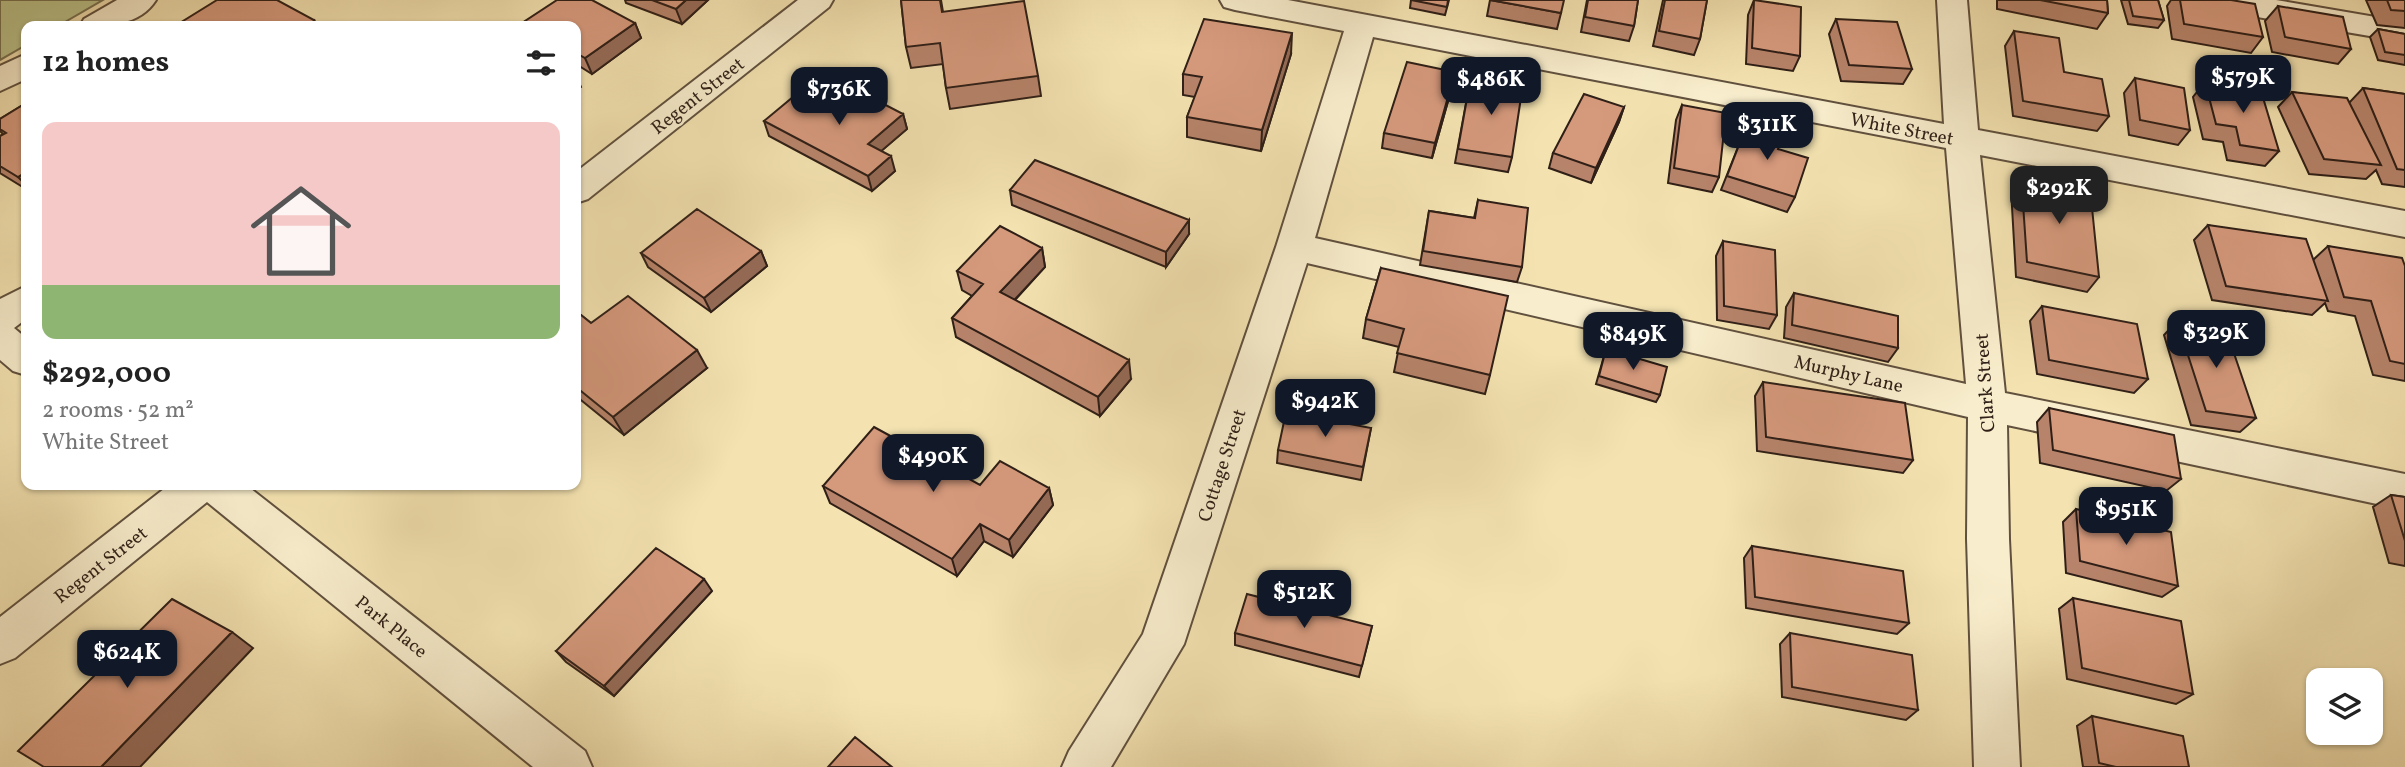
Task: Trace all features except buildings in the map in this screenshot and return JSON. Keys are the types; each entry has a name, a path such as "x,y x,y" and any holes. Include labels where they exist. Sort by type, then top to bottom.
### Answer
{"street":[{"path":"104,21 141,0"},
{"name":"Regent Street","path":"581,186 818,0"},
{"name":"White Street","path":"1235,0 2405,224"},
{"name":"Clark Street","path":"1952,0 1987,405 1988,539 1997,767"},
{"path":"2216,0 2405,32"},
{"name":"Cottage Street","path":"1084,767 1162,644 1294,247 1361,26"},
{"path":"0,80 21,68"},
{"name":"Murphy Lane","path":"1294,247 1987,405 2405,492"},
{"path":"0,318 21,303"},
{"name":"Regent Street","path":"0,644 193,490"},
{"name":"Park Place","path":"222,490 569,767"}],"green space":[{"path":"0,0 103,0 67,21 21,21 21,48 0,60"}]}
